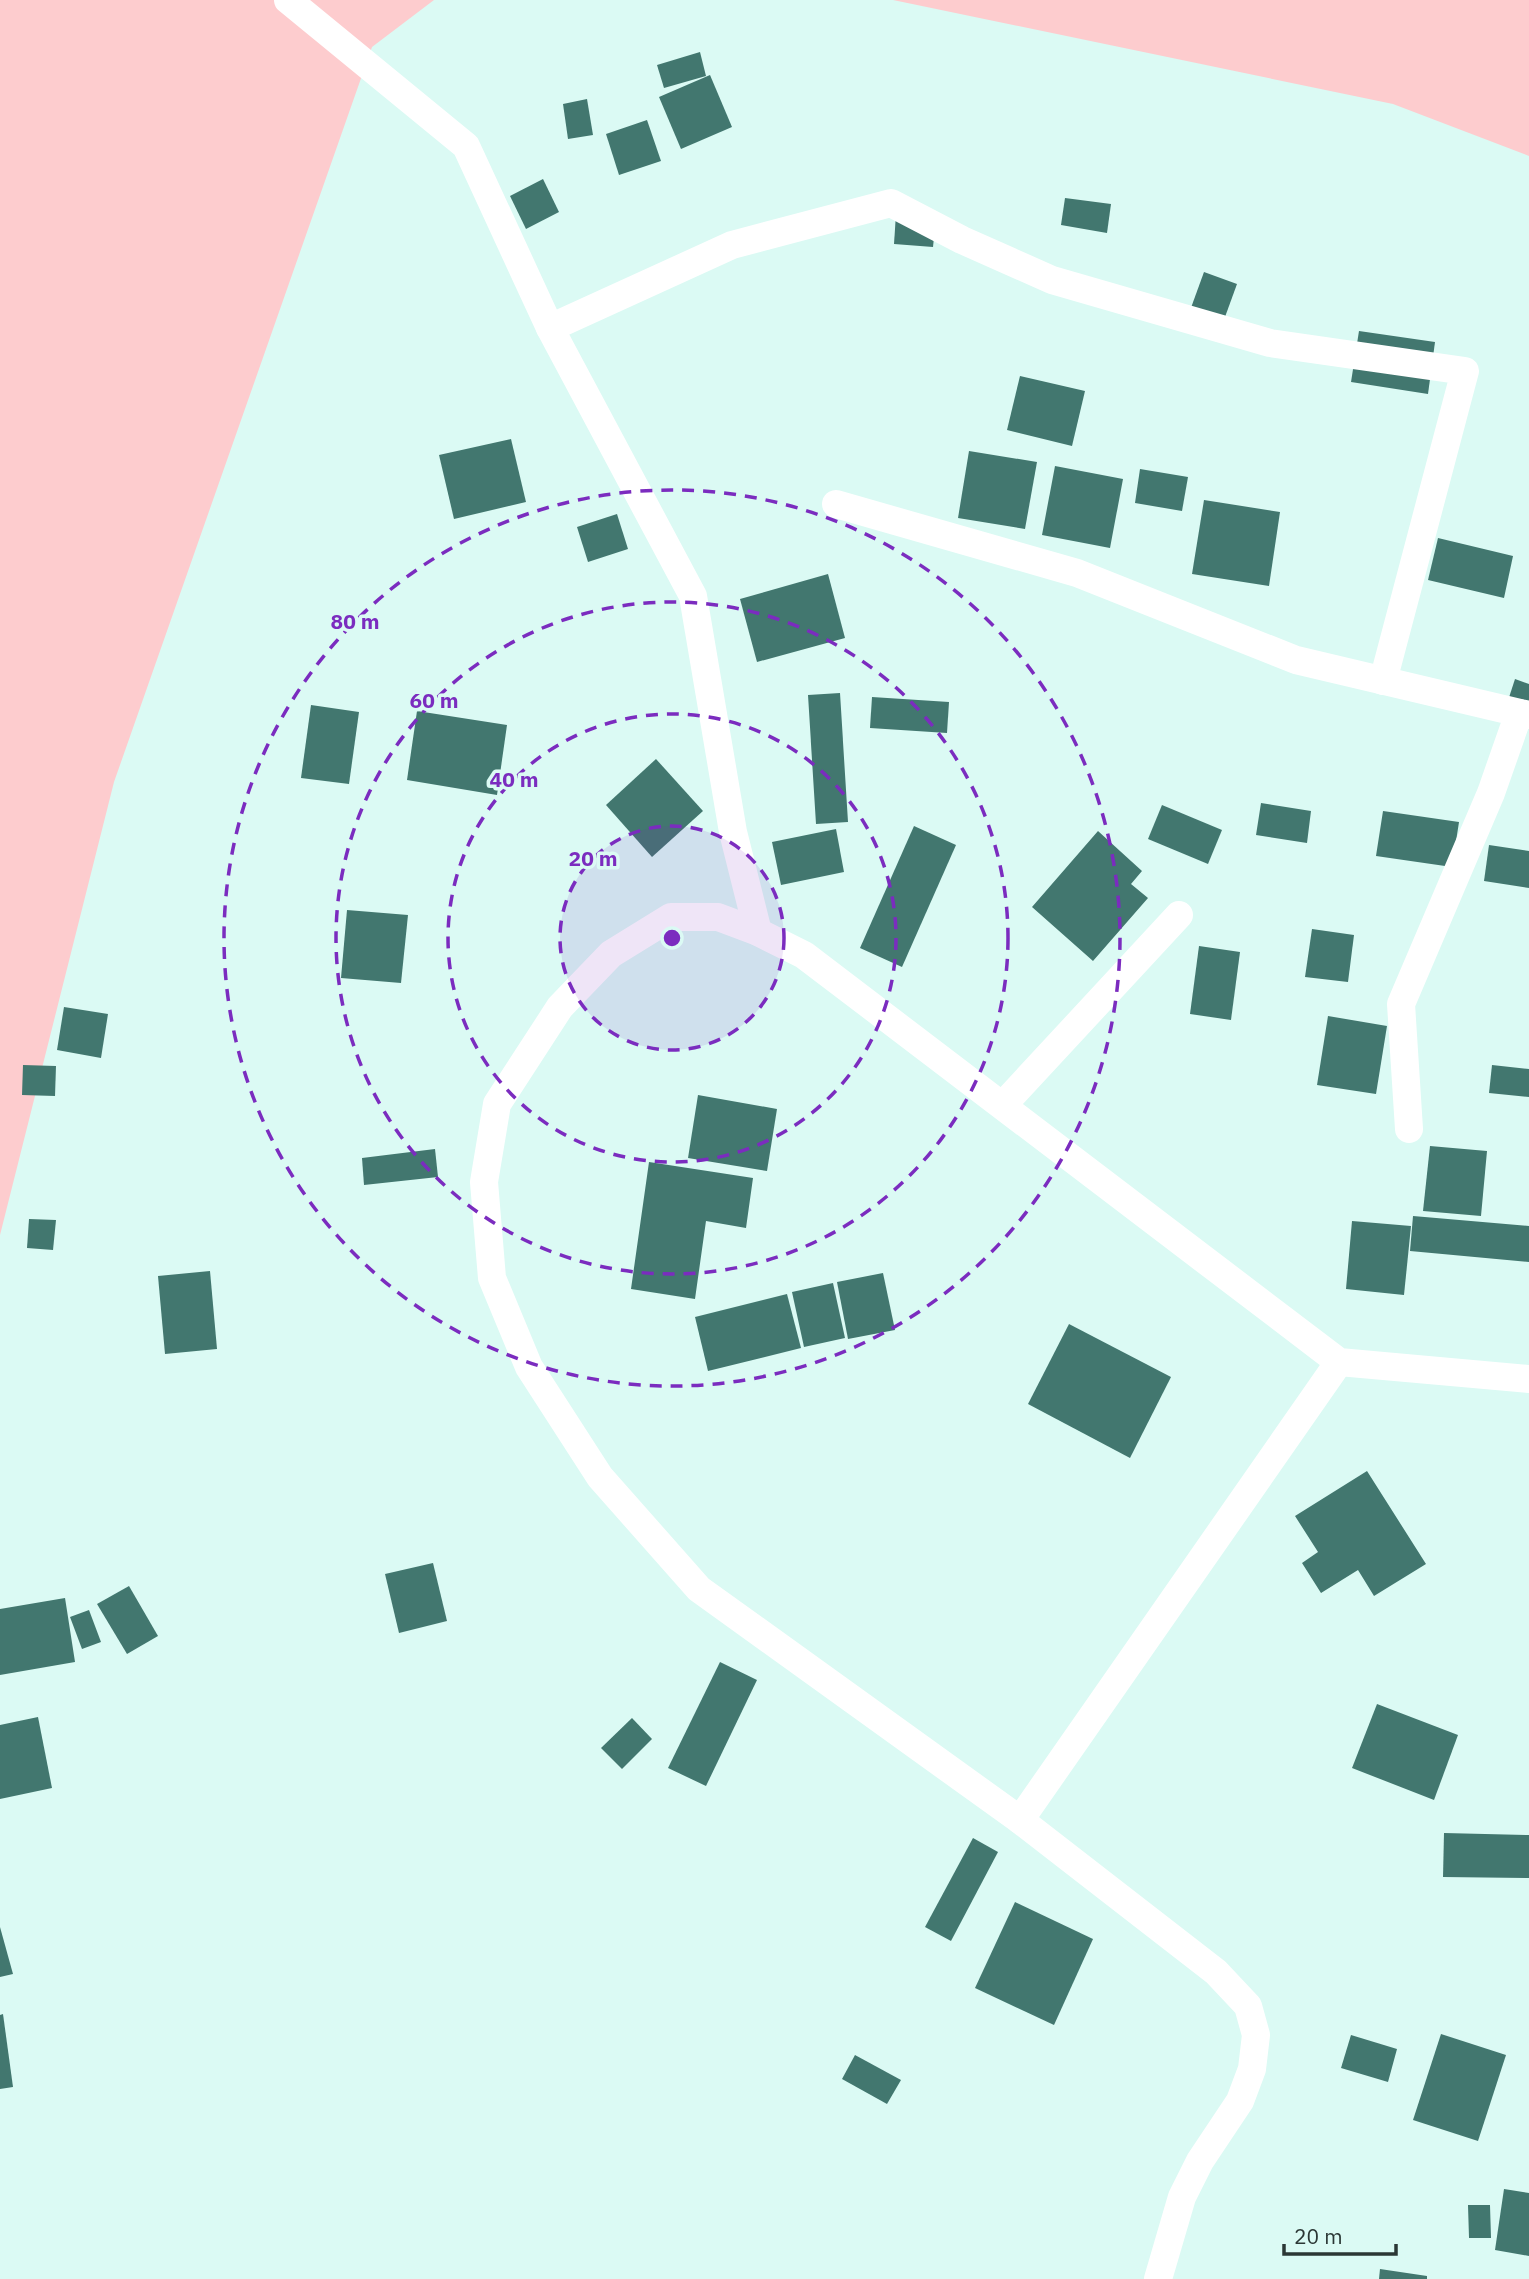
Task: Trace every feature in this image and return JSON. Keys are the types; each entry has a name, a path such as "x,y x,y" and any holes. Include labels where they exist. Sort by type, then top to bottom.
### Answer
{"street":[{"path":"288,0 466,146 550,328 693,596 733,832 758,932"},
{"path":"550,328 732,245 891,203 962,240 1052,280 1270,343 1465,371 1383,681"},
{"path":"836,504 1077,573 1296,660 1524,714 1401,1004 1409,1129"},
{"path":"1003,1105 1179,915"},
{"path":"1158,2279 1182,2197 1200,2161 1240,2101 1252,2069 1256,2035 1248,2006 1216,1972 1020,1820 699,1588 600,1477 529,1367 492,1278 484,1182 497,1104 560,1007 611,954 671,917 718,917 758,932 804,955 1339,1362 1529,1379"},
{"path":"1020,1820 1339,1362"}],"shaded area":[{"path":"0,0 434,0 372,47 114,782 0,1235"},
{"path":"893,0 1529,0 1529,156 1393,104"}],"building":[{"path":"700,52 706,76 664,88 657,65"},
{"path":"710,75 732,127 681,149 659,97"},
{"path":"587,99 593,135 568,139 563,104"},
{"path":"647,120 661,161 619,175 606,134"},
{"path":"543,179 559,212 526,229 510,196"},
{"path":"1065,198 1111,204 1107,233 1061,225"},
{"path":"896,214 936,218 933,247 894,244"},
{"path":"1204,272 1237,284 1217,339 1184,327"},
{"path":"1359,331 1435,342 1428,394 1351,382"},
{"path":"1020,376 1085,391 1072,446 1007,430"},
{"path":"511,439 526,502 454,519 439,455"},
{"path":"969,451 1037,462 1025,529 958,518"},
{"path":"1055,466 1123,479 1110,548 1042,535"},
{"path":"1140,469 1188,477 1182,511 1135,503"},
{"path":"1204,500 1280,512 1269,586 1192,574"},
{"path":"617,514 628,549 588,562 577,527"},
{"path":"1438,538 1513,556 1504,598 1428,580"},
{"path":"828,574 845,638 757,662 740,599"},
{"path":"1515,679 1529,684 1529,728 1502,719"},
{"path":"840,693 848,822 816,824 808,695"},
{"path":"872,697 949,702 947,733 870,728"},
{"path":"311,705 359,712 349,784 301,778"},
{"path":"417,711 507,725 497,795 407,780"},
{"path":"656,759 703,811 652,857 606,805"},
{"path":"1261,803 1311,811 1307,843 1256,835"},
{"path":"1162,805 1222,830 1208,864 1148,839"},
{"path":"1383,811 1459,822 1452,867 1376,856"},
{"path":"914,826 956,845 902,967 860,948"},
{"path":"836,829 844,872 781,885 772,842"},
{"path":"1098,831 1142,871 1131,884 1148,898 1093,961 1032,907"},
{"path":"1489,845 1529,851 1529,888 1484,881"},
{"path":"347,910 408,915 401,983 341,978"},
{"path":"1312,929 1354,935 1348,982 1305,977"},
{"path":"1199,946 1240,952 1231,1020 1190,1014"},
{"path":"64,1007 108,1014 101,1058 57,1050"},
{"path":"1328,1016 1387,1026 1376,1094 1317,1085"},
{"path":"23,1065 56,1066 55,1096 22,1095"},
{"path":"1492,1065 1529,1069 1529,1097 1489,1093"},
{"path":"698,1095 777,1109 767,1171 688,1158"},
{"path":"1430,1146 1487,1151 1481,1216 1423,1211"},
{"path":"435,1149 438,1177 364,1185 362,1158"},
{"path":"649,1162 753,1178 746,1228 706,1221 695,1299 631,1289"},
{"path":"1413,1216 1529,1226 1529,1262 1410,1251"},
{"path":"29,1219 56,1220 53,1250 27,1248"},
{"path":"1352,1221 1411,1226 1404,1295 1346,1289"},
{"path":"210,1271 217,1349 165,1354 158,1276"},
{"path":"883,1273 895,1330 848,1339 837,1282"},
{"path":"833,1283 845,1338 804,1347 792,1292"},
{"path":"787,1294 801,1348 708,1371 695,1317"},
{"path":"1069,1324 1171,1377 1130,1458 1028,1404"},
{"path":"1367,1471 1426,1564 1374,1596 1358,1570 1321,1593 1302,1563 1318,1552 1295,1516"},
{"path":"433,1563 447,1621 399,1633 385,1574"},
{"path":"129,1586 158,1636 127,1654 97,1604"},
{"path":"65,1598 75,1662 0,1675 0,1609"},
{"path":"89,1610 101,1642 82,1649 70,1617"},
{"path":"720,1662 757,1680 706,1786 668,1768"},
{"path":"1377,1704 1458,1735 1434,1800 1352,1768"},
{"path":"38,1717 52,1788 0,1799 0,1725"},
{"path":"632,1718 652,1739 622,1769 601,1748"},
{"path":"1444,1833 1529,1835 1529,1878 1443,1877"},
{"path":"973,1838 998,1852 951,1941 925,1927"},
{"path":"1015,1902 1093,1939 1054,2025 975,1988"},
{"path":"0,1927 13,1974 0,1977"},
{"path":"3,2014 13,2087 0,2089 0,2015"},
{"path":"1441,2034 1506,2055 1478,2141 1413,2120"},
{"path":"1351,2035 1397,2049 1388,2082 1341,2068"},
{"path":"855,2055 901,2080 887,2104 842,2079"},
{"path":"1504,2189 1529,2193 1529,2256 1495,2250"},
{"path":"1468,2205 1490,2205 1491,2238 1469,2238"},
{"path":"1380,2269 1427,2276 1427,2279 1379,2279"}]}
